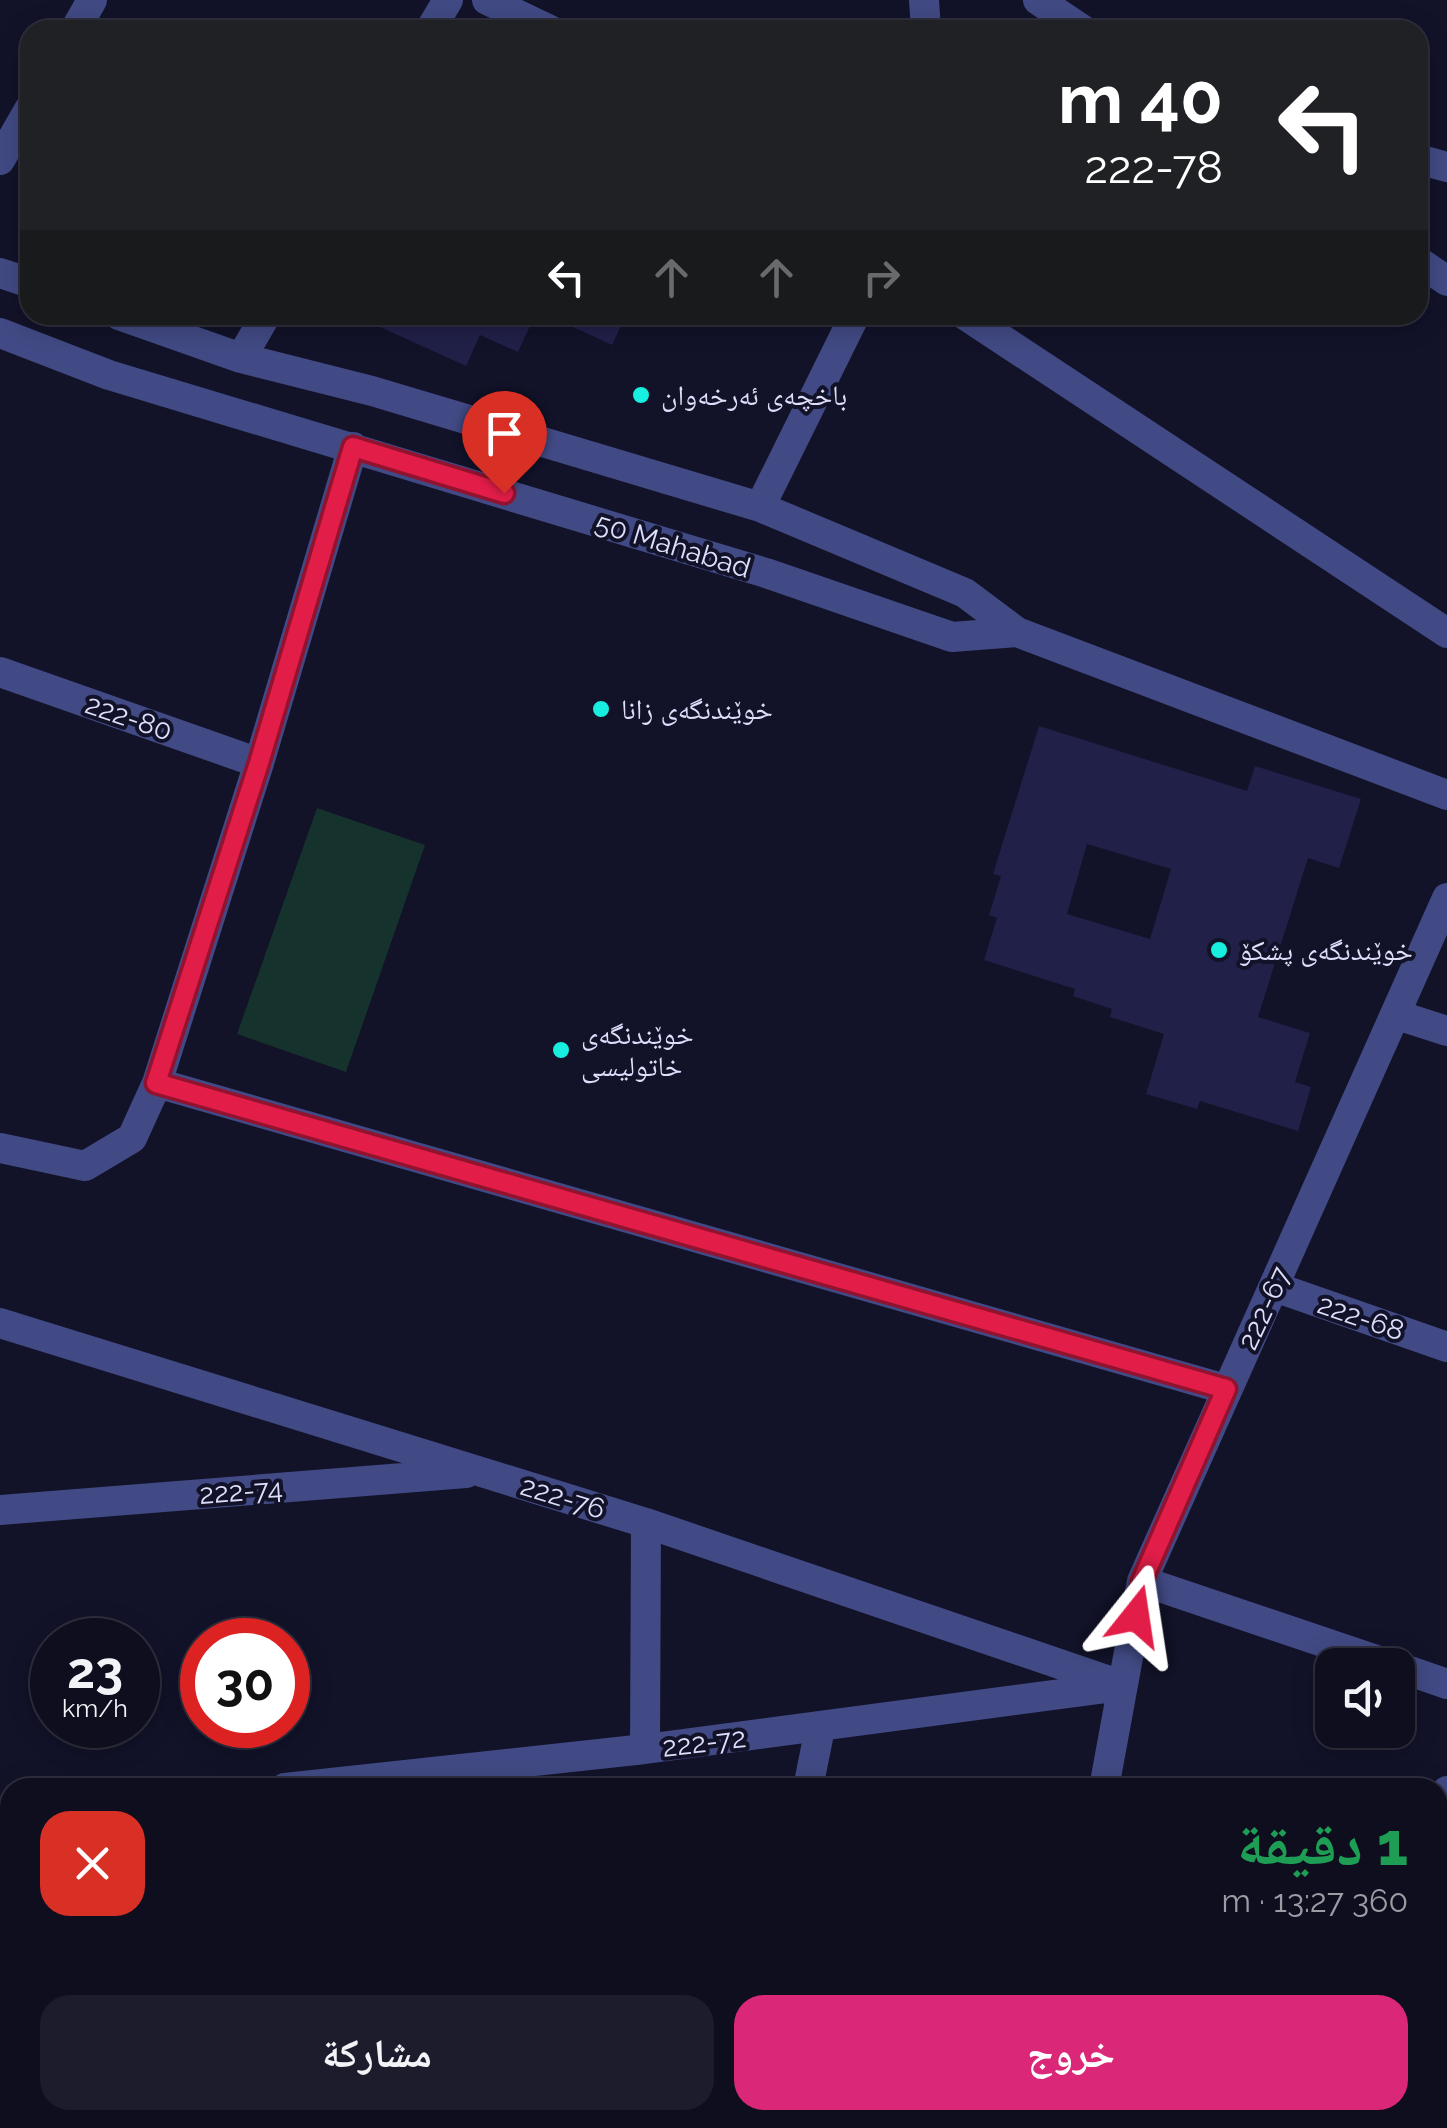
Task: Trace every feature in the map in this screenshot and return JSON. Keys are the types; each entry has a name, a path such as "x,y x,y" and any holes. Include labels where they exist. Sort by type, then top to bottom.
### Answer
{"street":[{"path":"487,0 529,20"},
{"path":"1038,0 1068,20"},
{"path":"0,160 20,125"},
{"path":"147,325 241,358 372,391 760,507 965,593 1017,632 1447,795"},
{"path":"241,358 260,325"},
{"path":"760,507 850,325"},
{"path":"980,325 1447,633"},
{"name":"50 Mahabad","path":"0,333 109,374 766,573 952,636 1017,632"},
{"path":"0,1148 86,1166 132,1138 156,1083 259,763 353,447"},
{"name":"222-80","path":"0,672 259,763"},
{"name":"222-67","path":"1106,1778 1142,1581 1447,898"},
{"path":"1397,1014 1447,1031"},
{"path":"156,1083 1226,1389"},
{"name":"222-68","path":"1275,1287 1447,1347"},
{"name":"222-76","path":"0,1322 646,1523 1122,1686"},
{"name":"222-74","path":"0,1510 482,1472"},
{"path":"645,1750 646,1523"},
{"path":"1142,1581 1341,1648"},
{"path":"1415,1673 1447,1684"},
{"name":"222-72","path":"379,1778 645,1750 1122,1686"},
{"path":"810,1778 820,1728"}],"green space":[{"path":"317,808 425,845 346,1072 237,1034"}],"building":[{"path":"376,325 530,325 518,352 480,335 466,366"},
{"path":"569,325 621,325 612,345"},
{"path":"1039,726 1247,791 1255,766 1361,799 1339,868 1308,858 1258,1017 1310,1033 1295,1082 1311,1087 1298,1131 1200,1101 1197,1109 1146,1094 1164,1034 1110,1017 1112,1009 1073,996 1075,989 984,960 997,918 989,915 1001,876 993,874","holes":["1087,844 1171,869 1150,939 1067,914"]}],"place":[{"name":"باخچەی ئەرخەوان","path":"641,395"},
{"name":"خوێندنگەی زانا","path":"601,709"},
{"name":"خوێندنگەی پشکۆ","path":"1219,950"},
{"name":"خوێندنگەی خاتولیسی","path":"561,1050"}],"route":[{"path":"504,493 353,447 259,763 156,1083 1226,1389 1142,1581 1136,1616"}]}
